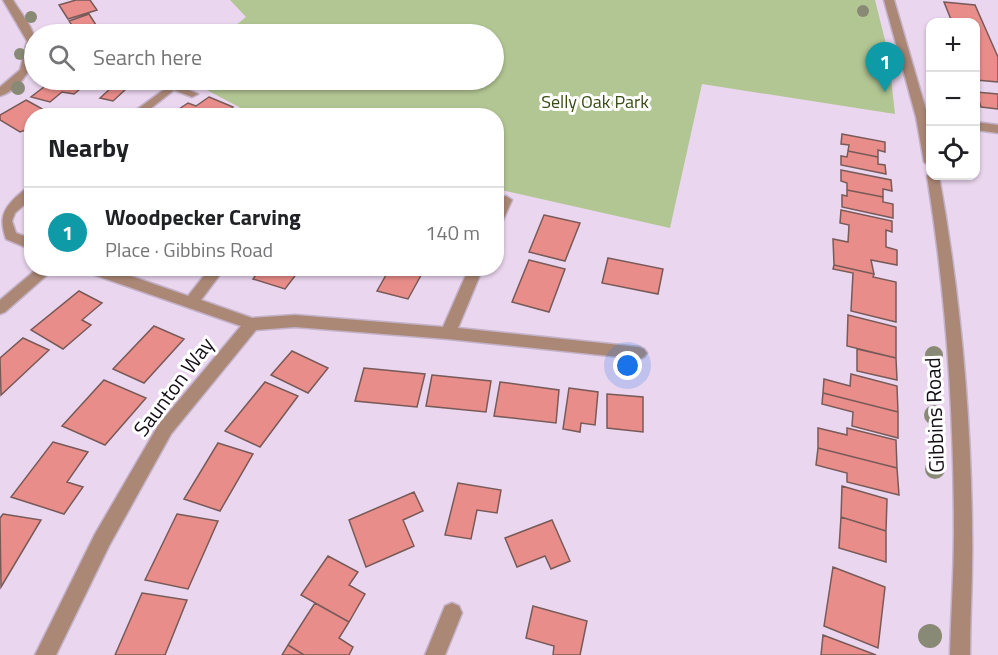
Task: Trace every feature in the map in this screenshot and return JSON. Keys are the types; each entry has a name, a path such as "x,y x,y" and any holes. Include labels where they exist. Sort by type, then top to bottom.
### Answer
{"street":[{"path":"8,0 24,27"},
{"path":"889,0 926,118"},
{"path":"0,93 24,72"},
{"path":"144,108 168,90"},
{"path":"182,90 192,94"},
{"path":"980,127 998,129"},
{"name":"Gibbins Road","path":"934,180 955,348 963,532 960,655"},
{"path":"24,197 9,211 5,221 11,236 24,242"},
{"path":"504,204 506,200"},
{"path":"0,308 38,276"},
{"path":"113,276 252,324 295,321 448,333 639,353"},
{"path":"190,304 212,276"},
{"path":"448,333 473,276"},
{"name":"Saunton Way","path":"45,655 102,540 165,429 252,324"},
{"path":"435,655 452,613"}],"green space":[{"name":"Selly Oak Park","path":"230,0 875,0 888,52 895,114 702,84 670,228 504,191 504,108 241,108 207,90 504,90 504,24 237,24 246,17"}],"building":[{"path":"76,0 90,0 97,10 68,19 59,5"},
{"path":"944,2 975,5 998,57 998,82 980,80 980,18 950,18"},
{"path":"89,14 95,24 71,24 69,21"},
{"path":"40,90 79,90 74,94 62,92 50,102 31,97"},
{"path":"109,90 125,90 113,101 100,98"},
{"path":"980,92 998,94 998,109 981,107"},
{"path":"209,97 233,107 180,108 188,103 196,106"},
{"path":"26,100 41,108 24,108 24,131 20,132 0,120 0,115"},
{"path":"842,134 885,142 885,152 878,150 878,157 848,151 849,145 841,144"},
{"path":"848,151 878,157 878,164 885,165 886,174 841,165 841,156 847,157"},
{"path":"841,170 891,180 892,191 883,189 883,197 847,190 847,183 841,181"},
{"path":"847,190 883,197 883,202 893,204 893,218 842,207 842,195 847,196"},
{"path":"841,210 892,221 892,232 886,230 886,247 897,250 897,265 871,260 874,274 834,265 833,239 848,242 849,225 840,223"},
{"path":"544,215 580,223 565,261 529,252"},
{"path":"608,258 663,269 658,294 602,283"},
{"path":"529,260 565,269 549,312 512,302"},
{"path":"834,265 874,274 873,277 896,282 896,322 851,311 853,273 833,269"},
{"path":"255,276 295,276 285,289 253,279"},
{"path":"385,276 421,276 408,299 377,291"},
{"path":"79,291 102,303 82,320 91,325 63,349 31,330"},
{"path":"848,315 896,327 896,358 847,346"},
{"path":"154,326 184,339 144,383 113,369"},
{"path":"23,338 49,350 1,395 0,358"},
{"path":"857,349 896,358 897,380 857,371"},
{"path":"292,351 328,368 308,393 271,375"},
{"path":"364,368 425,374 417,407 355,401"},
{"path":"851,374 897,386 898,412 823,393 824,379 850,386"},
{"path":"432,375 491,381 486,412 426,406"},
{"path":"104,380 146,398 105,445 62,426"},
{"path":"265,382 298,396 260,447 225,431"},
{"path":"500,382 559,390 556,423 494,416"},
{"path":"569,388 598,392 595,425 581,423 580,432 563,429"},
{"path":"823,393 898,412 898,438 852,426 853,412 822,404"},
{"path":"607,394 643,397 643,432 607,428"},
{"path":"818,428 847,435 847,428 896,440 897,468 818,448"},
{"path":"53,442 88,452 67,482 83,487 64,514 11,497"},
{"path":"218,443 253,454 220,511 184,499"},
{"path":"818,448 897,468 899,495 847,482 847,473 816,465"},
{"path":"458,483 501,490 497,513 477,510 471,539 445,535"},
{"path":"842,486 887,499 886,531 841,517"},
{"path":"414,492 423,511 403,520 414,546 366,567 349,520"},
{"path":"3,514 41,520 1,587 0,518"},
{"path":"177,514 218,521 188,589 145,580"},
{"path":"841,517 886,531 886,562 839,548"},
{"path":"552,520 570,561 551,569 545,556 517,567 505,538"},
{"path":"328,556 358,572 349,585 365,594 349,622 301,595"},
{"path":"833,567 885,587 878,648 824,626"},
{"path":"142,593 187,600 165,655 115,655"},
{"path":"315,603 349,622 339,638 353,647 349,655 304,655 288,645"},
{"path":"533,606 587,621 580,655 553,655 554,646 526,638"},
{"path":"823,635 876,655 821,655"},
{"path":"288,645 304,655 282,655"}],"place":[{"name":"Woodpecker Carving","path":"885,92"}]}
